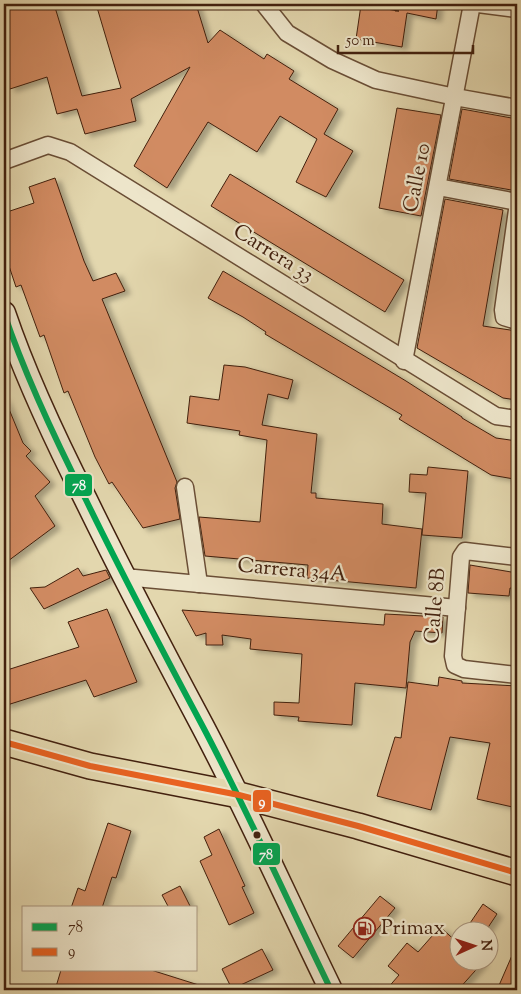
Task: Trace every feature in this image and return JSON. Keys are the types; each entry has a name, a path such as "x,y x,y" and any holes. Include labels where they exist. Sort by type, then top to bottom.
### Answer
{"main road":[{"path":"4,313 11,357 56,439 124,577 239,795 283,893 331,990"},
{"path":"4,742 90,766 239,795 358,826 517,873"}],"street":[{"path":"264,4 287,33 332,60 376,80 517,108"},
{"name":"Calle 10","path":"404,361 472,4"},
{"path":"478,4 517,9"},
{"name":"Carrera 33","path":"4,161 48,145 70,152 404,361 496,416 517,419"},
{"path":"438,187 517,202"},
{"path":"510,319 503,310 517,210"},
{"path":"185,487 199,584"},
{"name":"Calle 8B","path":"517,557 465,551 461,557 453,656 455,665 464,669 517,675"},
{"name":"Carrera 34A","path":"124,577 457,608"}],"building":[{"path":"4,4 54,4 82,96 121,88 96,4 196,4 208,43 220,30 264,59 267,54 294,71 289,79 338,109 324,134 353,151 326,197 296,182 317,139 280,116 257,152 208,122 167,188 134,166 190,67 131,99 136,121 85,134 77,109 57,114 47,77 10,89 4,69"},
{"path":"396,4 438,4 436,19 407,13 402,47 356,39 361,5 395,10"},
{"path":"397,108 441,115 421,216 379,208"},
{"path":"462,109 517,119 517,191 449,179"},
{"path":"230,174 404,280 385,312 211,206"},
{"path":"55,178 84,261 93,281 116,273 125,291 102,299 177,482 175,488 180,519 143,528 112,482 109,484 95,457 68,391 64,393 44,335 40,337 21,285 16,287 4,251 4,213 34,203 29,187"},
{"path":"445,199 503,210 483,326 517,331 517,400 503,398 417,348"},
{"path":"223,271 406,381 496,438 517,441 514,479 491,475 399,419 402,415 265,334 266,332 243,317 208,298"},
{"path":"224,365 245,367 293,380 288,399 268,394 262,425 317,434 311,493 316,493 316,498 383,504 382,524 422,529 416,588 307,578 308,565 205,556 199,517 260,522 267,440 239,435 240,431 187,423 190,396 219,400"},
{"path":"4,397 23,443 31,451 26,456 50,482 35,496 55,526 4,564"},
{"path":"428,467 468,471 462,538 422,535 426,493 409,492 410,474 427,475"},
{"path":"470,565 517,573 517,589 510,588 509,596 468,593"},
{"path":"78,568 83,576 106,570 110,578 44,609 30,588 45,587"},
{"path":"107,609 137,682 94,697 86,680 4,706 4,671 79,647 68,622"},
{"path":"182,610 384,625 385,614 443,617 442,633 415,631 410,642 406,688 355,683 352,725 298,721 299,717 274,715 274,702 299,703 302,654 250,649 251,639 222,635 223,645 206,645 206,633 196,636"},
{"path":"439,677 462,681 462,683 517,686 517,808 477,799 490,743 450,737 431,810 377,796 395,737 401,738 408,682 438,686"},
{"path":"108,823 131,831 116,878 112,877 103,906 72,906 78,888 85,891"},
{"path":"219,829 245,886 242,887 254,913 229,925 200,861 212,855 204,837"},
{"path":"180,886 190,906 168,906 162,895"},
{"name":"Primax","path":"380,896 395,908 353,958 338,946"},
{"path":"483,904 497,914 492,922 471,922"},
{"path":"440,927 448,934 448,972 474,972 458,990 386,990 399,975 388,966 407,943 418,952"},
{"path":"517,944 517,990 497,990"},
{"path":"262,949 273,970 232,989 222,969"},
{"path":"60,972 157,972 205,987 205,990 55,990"}],"transit line":[{"name":"78","path":"4,313 31,385 63,454 128,585 236,791 331,990"},
{"name":"9","path":"4,742 90,766 239,795 358,826 517,873"}],"place":[{"name":"Primax","path":"365,929"}]}
